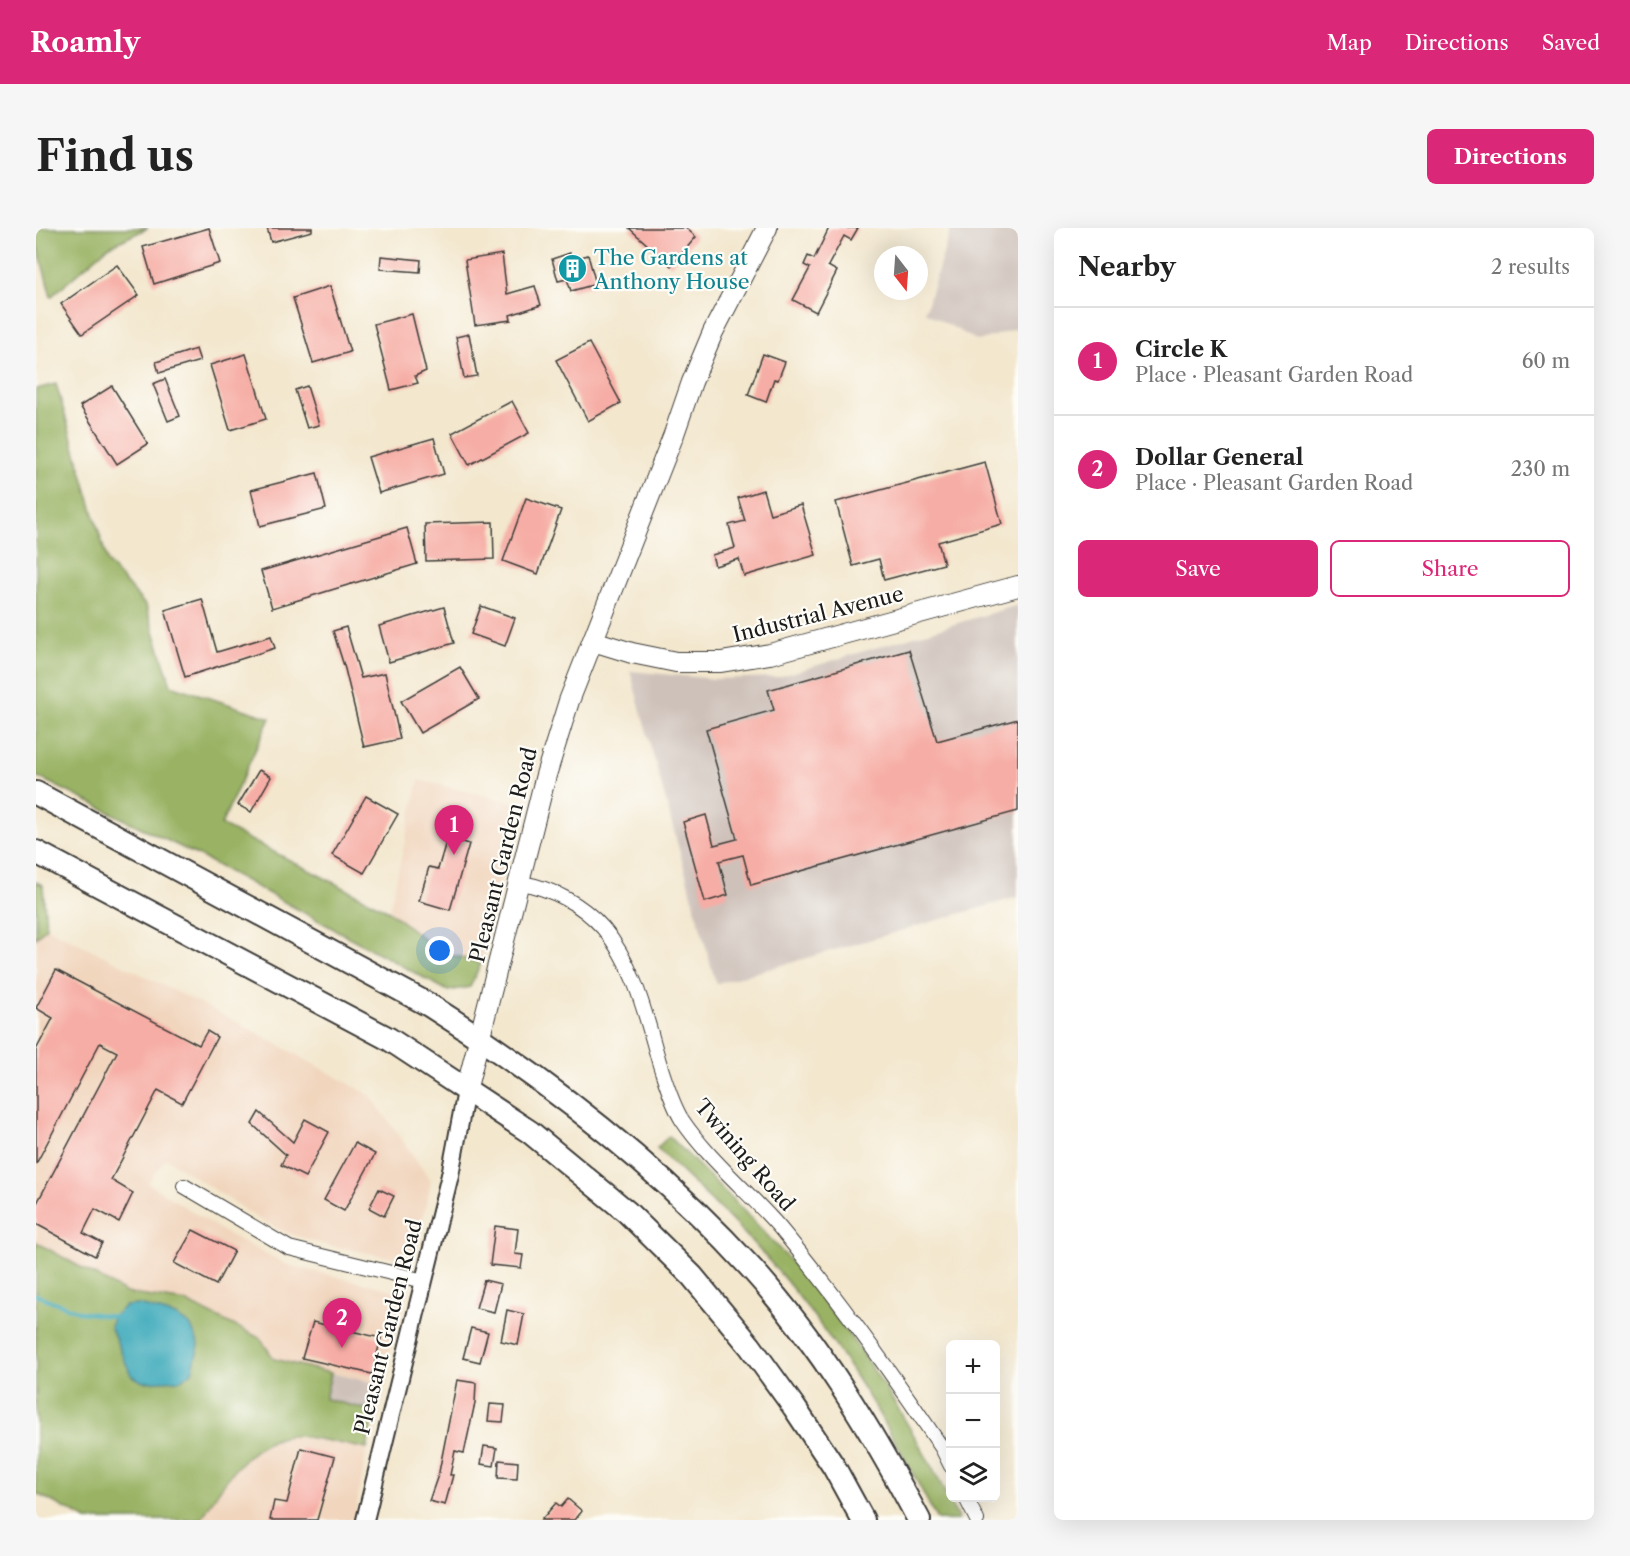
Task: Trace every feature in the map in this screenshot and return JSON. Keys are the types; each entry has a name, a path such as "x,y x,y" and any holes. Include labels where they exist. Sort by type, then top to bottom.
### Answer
{"highway":[{"path":"36,793 429,1005 480,1037 587,1114 674,1190 752,1269 802,1330 881,1449 919,1520"},
{"path":"36,852 389,1039 548,1146 627,1212 692,1276 750,1346 794,1407 834,1467 863,1520"}],"main road":[{"name":"Pleasant Garden Road","path":"466,1091 546,774 569,700 674,434 692,382 713,332 767,228"},
{"name":"Industrial Avenue","path":"593,641 632,653 676,662 721,662 770,654 1018,586"}],"street":[{"name":"Twining Road","path":"520,883 553,892 575,904 601,926 615,943 638,990 667,1086 682,1120 759,1203 826,1284 873,1346 946,1456"},
{"name":"Pleasant Garden Road","path":"365,1520 450,1175 466,1091"},
{"path":"184,1186 289,1248 424,1281"},
{"path":"968,1502 977,1520"}],"shaded area":[{"path":"951,228 1018,228 1018,328 978,341 925,312"},
{"path":"1018,605 1018,897 716,984 630,671 715,679 778,677"},
{"path":"419,780 517,803 481,963 440,952 389,911"},
{"path":"46,927 237,1022 370,1095 431,1181 416,1250 404,1260 322,1244 285,1232 259,1219 166,1158 148,1183 222,1231 288,1265 396,1291 401,1304 381,1384 274,1359 260,1338 186,1302 126,1293 36,1242 36,938"},
{"path":"331,1373 381,1384 374,1411 325,1399"},
{"path":"289,1436 367,1449 354,1520 201,1520 225,1479 257,1449"}],"green space":[{"path":"36,228 148,228 108,247 51,297 36,240"},
{"path":"56,384 108,563 146,606 171,685 270,718 221,825 389,911 440,952 481,963 470,987 448,991 205,859 36,776 36,389"},
{"path":"36,882 43,885 46,927 36,938"},
{"path":"669,1136 765,1233 822,1299 873,1369 896,1406 940,1482 946,1494 946,1502 950,1502 959,1520 937,1520 877,1411 832,1341 781,1275 743,1232 657,1148"},
{"path":"36,1242 126,1293 186,1302 260,1338 274,1359 331,1373 325,1399 374,1411 367,1449 295,1436 274,1440 260,1447 236,1468 201,1520 87,1520 36,1493"}],"water":[{"path":"140,1305 176,1316 191,1326 199,1345 192,1372 181,1380 143,1382 131,1375 110,1326 114,1316 125,1306"}],"building":[{"path":"209,228 220,263 154,284 143,247"},
{"path":"267,228 312,228 312,231 271,242"},
{"path":"629,228 686,228 696,237 671,266"},
{"path":"829,228 858,228 851,240 844,236 828,266 837,271 816,312 793,300 810,268 804,265 808,256 814,259"},
{"name":"The Gardens at Anthony House","path":"570,253 571,260 588,255 596,284 571,291 567,279 558,281 552,259"},
{"path":"502,254 507,294 535,286 541,305 510,315 511,320 475,325 465,260"},
{"path":"381,256 421,260 420,272 380,269"},
{"path":"117,265 139,295 82,334 61,304"},
{"path":"330,286 350,352 313,363 293,298"},
{"path":"412,314 426,371 415,376 418,383 391,390 374,324"},
{"path":"469,334 477,376 464,378 456,337"},
{"path":"589,343 621,403 588,421 556,360"},
{"path":"196,349 200,361 159,373 156,362"},
{"path":"246,354 266,419 230,430 210,365"},
{"path":"763,354 785,362 778,380 774,379 766,402 748,395"},
{"path":"165,379 180,416 168,421 153,384"},
{"path":"112,386 148,444 117,464 80,406"},
{"path":"307,386 319,425 307,428 295,390"},
{"path":"512,401 529,433 469,465 452,433"},
{"path":"434,438 444,474 379,493 368,457"},
{"path":"985,462 1002,524 938,542 944,564 884,580 879,559 853,566 836,502"},
{"path":"317,473 326,509 260,526 251,490"},
{"path":"763,490 770,514 801,505 816,555 744,576 739,559 715,566 712,555 735,548 729,525 745,521 738,498"},
{"path":"526,498 561,510 538,574 503,561"},
{"path":"493,522 494,559 426,561 425,524"},
{"path":"407,528 417,564 272,608 261,571"},
{"path":"202,599 217,652 271,636 275,648 185,677 165,610"},
{"path":"481,606 515,618 505,646 471,634"},
{"path":"444,607 454,643 389,662 379,626"},
{"path":"346,627 361,678 385,673 400,739 364,747 333,631"},
{"path":"909,650 937,741 1018,719 1018,811 751,885 743,855 719,861 728,895 705,902 683,822 706,815 714,845 737,839 706,729 774,710 768,690"},
{"path":"460,667 479,699 420,733 401,701"},
{"path":"259,770 271,777 251,812 238,805"},
{"path":"366,796 398,814 364,873 332,855"},
{"path":"453,818 463,821 457,840 469,844 450,910 419,901 429,867 438,869"},
{"path":"56,970 199,1045 207,1031 217,1037 182,1103 158,1090 111,1180 133,1193 119,1222 95,1209 83,1233 102,1243 95,1256 36,1224 36,1205 117,1052 100,1043 36,1164 36,1050 53,1018 36,1008"},
{"path":"259,1112 293,1142 305,1119 329,1132 305,1177 281,1165 286,1155 252,1124"},
{"path":"355,1143 375,1154 344,1211 324,1200"},
{"path":"379,1189 394,1196 384,1216 369,1208"},
{"path":"495,1226 518,1229 515,1254 523,1255 521,1268 490,1265"},
{"path":"193,1230 234,1251 216,1285 174,1263"},
{"path":"484,1280 501,1284 494,1312 476,1308"},
{"path":"507,1310 524,1314 518,1345 501,1341"},
{"path":"313,1322 381,1338 372,1374 302,1358"},
{"path":"471,1328 488,1332 480,1362 463,1358"},
{"path":"457,1380 476,1383 475,1403 464,1453 455,1451 450,1475 453,1475 445,1505 429,1501 439,1472"},
{"path":"490,1404 505,1405 503,1422 488,1421"},
{"path":"484,1446 497,1448 494,1466 481,1464"},
{"path":"301,1448 335,1457 317,1520 270,1520 274,1501 287,1503"},
{"path":"499,1460 518,1462 517,1479 498,1478"},
{"path":"568,1499 582,1511 575,1520 541,1520 556,1503 561,1507"}],"waterway":[{"path":"36,1295 80,1312 117,1317"}],"place":[{"name":"The Gardens at Anthony House","path":"573,269"},
{"name":"Circle K","path":"454,855"},
{"name":"Dollar General","path":"342,1348"}]}
